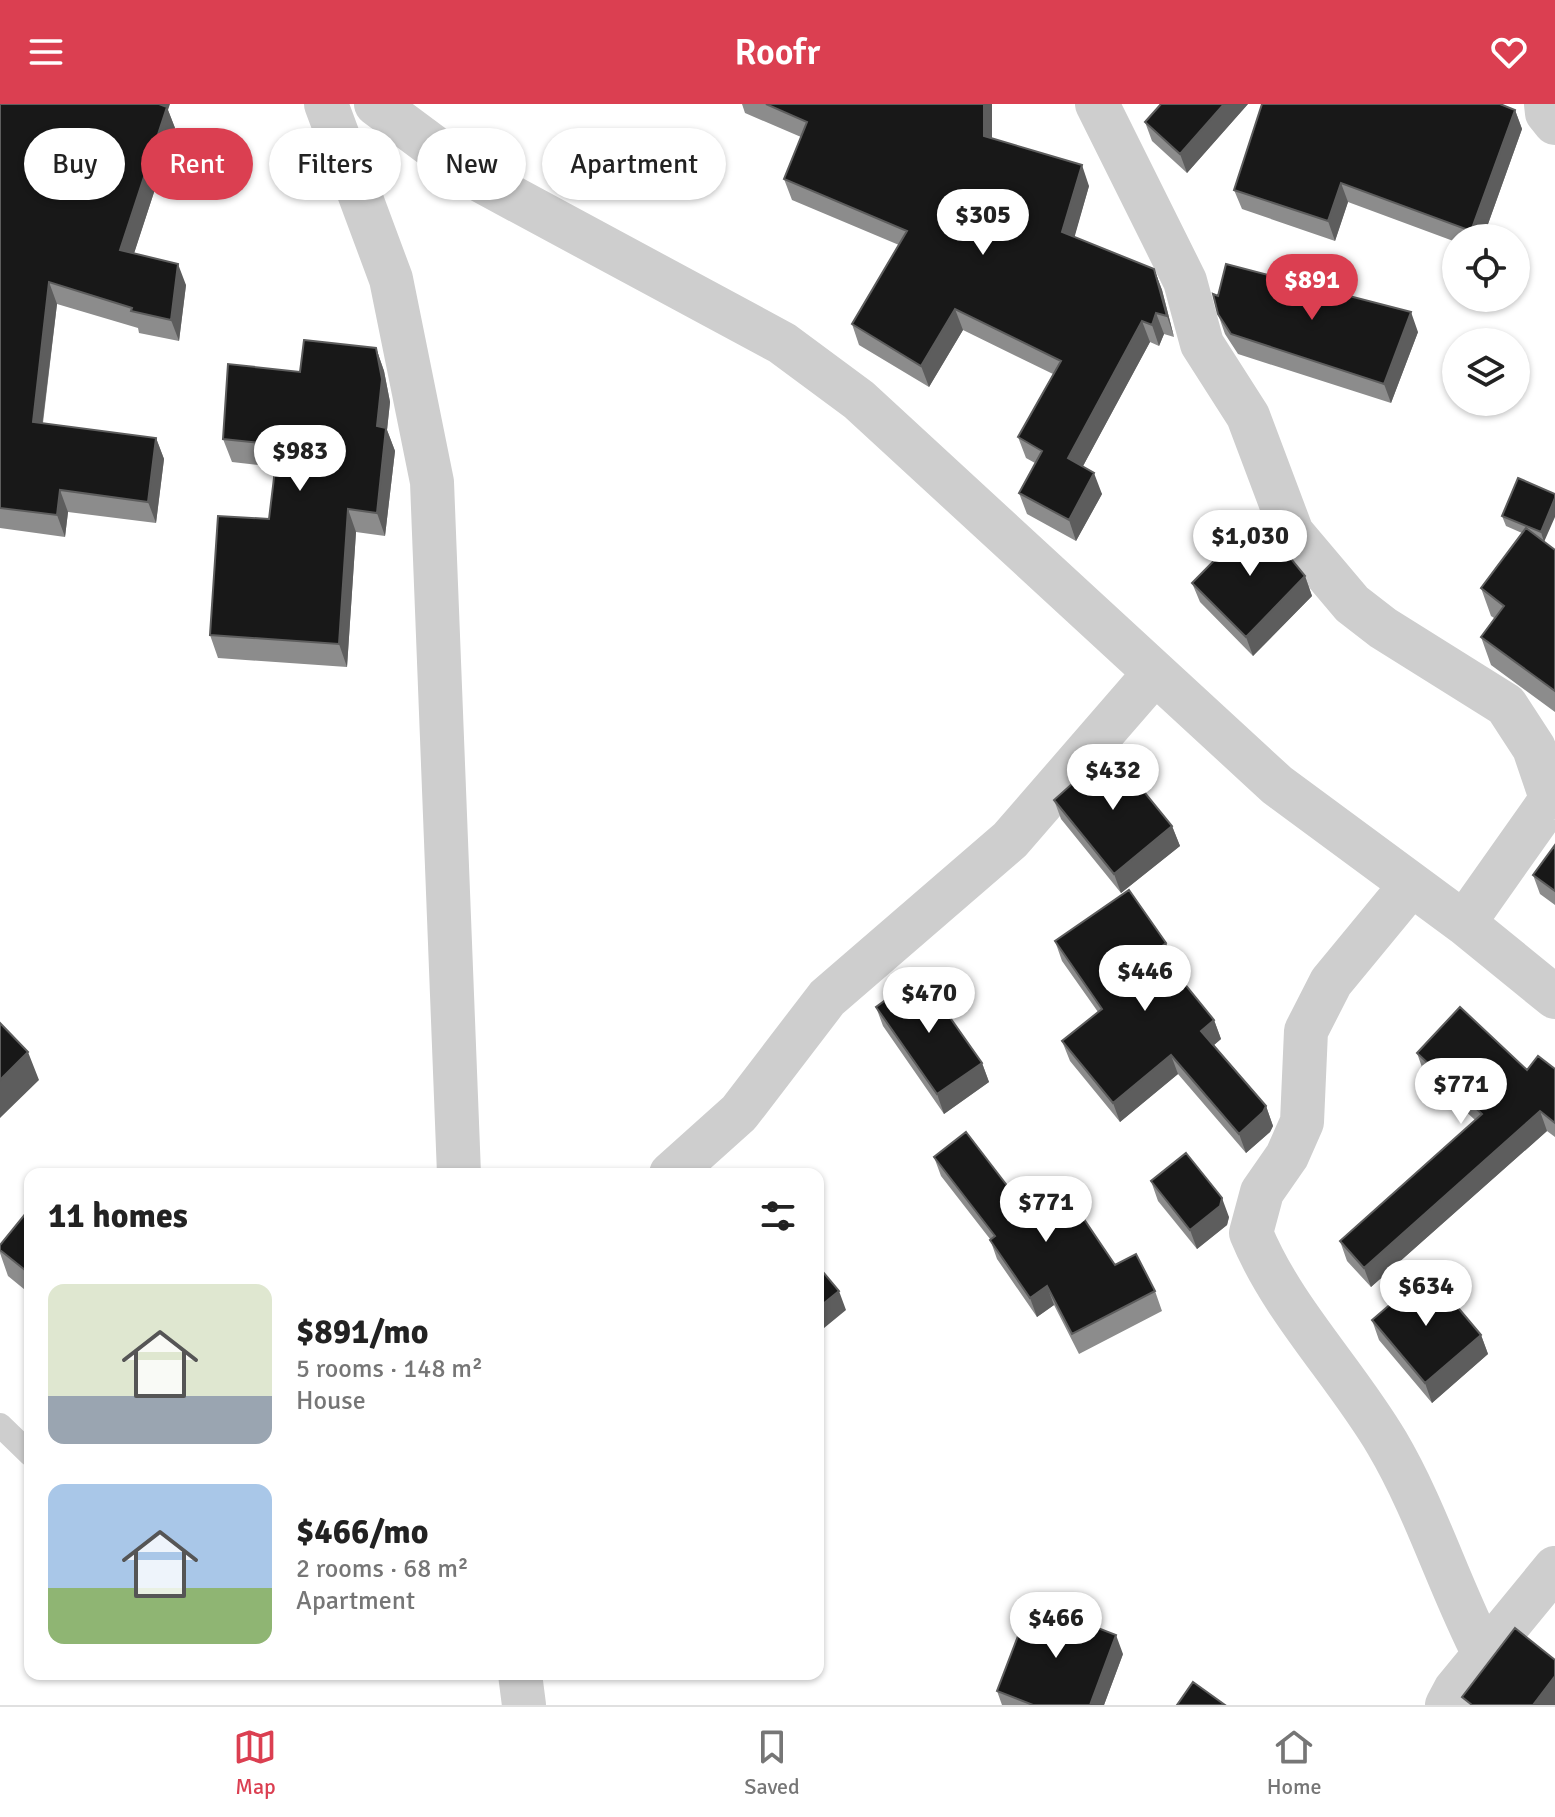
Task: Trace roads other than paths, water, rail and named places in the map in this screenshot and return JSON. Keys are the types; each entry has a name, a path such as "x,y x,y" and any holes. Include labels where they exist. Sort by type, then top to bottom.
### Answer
{"street":[{"path":"326,104 391,279 432,482 459,1168"},
{"path":"376,104 474,177 782,343 859,400 1277,785 1464,923 1555,997"},
{"path":"1097,104 1185,281 1202,344 1248,416 1292,533 1352,604 1383,628 1506,705 1534,748 1553,796 1464,923"},
{"path":"1546,104 1547,113 1555,123"},
{"path":"678,1168 739,1113 827,998 929,914 1010,840 1154,674"},
{"path":"1411,885 1331,982 1306,1031 1302,1122 1287,1156 1262,1192 1251,1233 1262,1261 1284,1296 1359,1397 1389,1446 1456,1599 1484,1654"},
{"path":"1447,1705 1484,1654 1555,1568"},
{"path":"521,1680 524,1705"}],"lane":[{"path":"0,1425 24,1448"}]}
